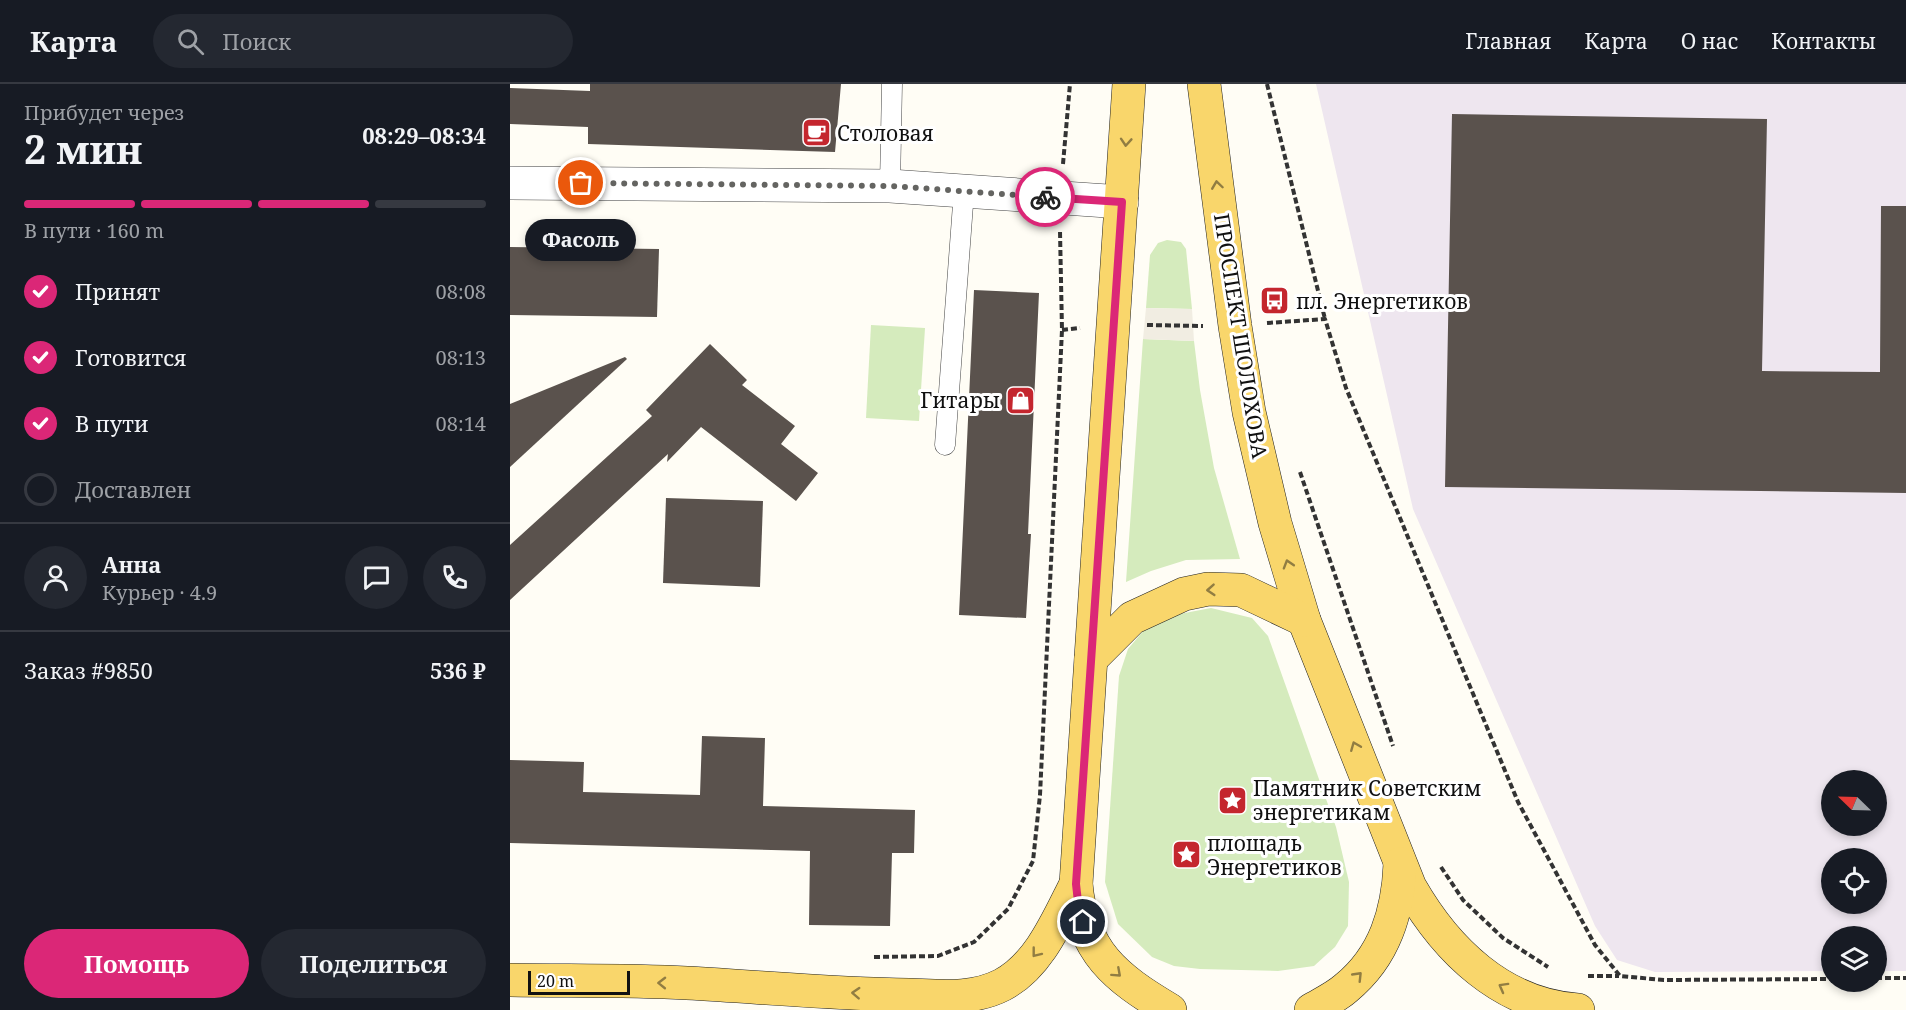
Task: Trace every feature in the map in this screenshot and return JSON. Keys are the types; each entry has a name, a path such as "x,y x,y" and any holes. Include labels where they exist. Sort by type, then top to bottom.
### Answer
{"main road":[{"path":"1129,84 1076,884 1083,922 1096,949 1107,964 1118,976 1170,1010"},
{"name":"ПРОСПЕКТ ШОЛОХОВА","path":"1204,84 1235,326 1254,434 1275,523 1304,620"},
{"path":"1091,659 1132,618 1184,594 1208,590 1241,590 1304,620 1410,887 1425,913 1474,967 1491,980 1537,1002 1578,1010"},
{"path":"1311,1010 1345,989 1376,955 1395,910 1400,859"},
{"path":"510,980 685,983 878,995 969,996 987,992 1004,984 1019,972 1043,945 1076,884"}],"street":[{"path":"510,183 890,186 1122,202"}],"lane":[{"path":"890,186 892,84"},
{"path":"945,445 964,191"}],"path":[{"path":"1267,84 1325,319 1346,388 1518,802 1595,945 1620,976"},
{"path":"1113,325 1235,326 1325,319"},
{"path":"1269,323 1270,334"},
{"path":"869,957 938,956 974,942 1008,909 1033,861 1040,795 1062,330"},
{"path":"1298,466 1396,755"},
{"path":"1436,861 1463,900 1503,938 1550,968"},
{"path":"1581,976 1620,976 1664,980 1821,979"},
{"path":"1887,978 1906,978"}],"shaded area":[{"path":"1316,84 1906,84 1906,971 1887,971 1887,926 1821,926 1821,971 1655,972 1617,960 1595,926 1413,509"},
{"path":"1146,308 1192,309 1194,341 1143,339"}],"green space":[{"path":"1167,240 1181,242 1186,249 1192,309 1146,308 1150,255 1158,243"},
{"path":"871,325 925,328 919,421 866,418"},
{"path":"1143,339 1194,341 1214,468 1240,559 1186,560 1126,582"},
{"path":"1211,608 1252,618 1268,636 1336,827 1349,882 1348,926 1335,947 1314,966 1278,971 1174,966 1152,957 1118,924 1105,882 1119,676 1128,649 1144,630 1169,616"}],"building":[{"path":"590,84 841,84 835,152 588,144 588,127 510,124 510,88 590,91"},
{"path":"1452,114 1767,119 1762,371 1880,372 1881,206 1906,206 1906,493 1445,487"},
{"path":"510,247 659,249 657,317 510,315"},
{"path":"974,290 1039,293 1026,618 959,615"},
{"path":"710,344 747,380 742,385 795,426 781,444 818,473 796,501 701,427 667,462 668,454 510,600 510,545 652,416 646,410"},
{"path":"625,357 627,359 510,467 510,404"},
{"path":"666,498 763,501 760,587 663,583"},
{"path":"702,736 765,738 763,806 915,810 914,853 892,853 890,926 809,925 810,851 510,843 510,760 584,762 583,792 700,795"}],"way so far":[{"path":"581,183 890,186 1045,197"}],"place":[{"name":"Столовая","path":"816,133"},
{"name":"Фасоль","path":"581,183"},
{"name":"пл. Энергетиков","path":"1275,301"},
{"name":"Гитары","path":"1021,400"},
{"name":"Памятник Советским энергетикам","path":"1232,800"},
{"name":"площадь Энергетиков","path":"1186,855"}],"route":[{"path":"1045,197 1122,202 1076,884 1083,922"}]}
